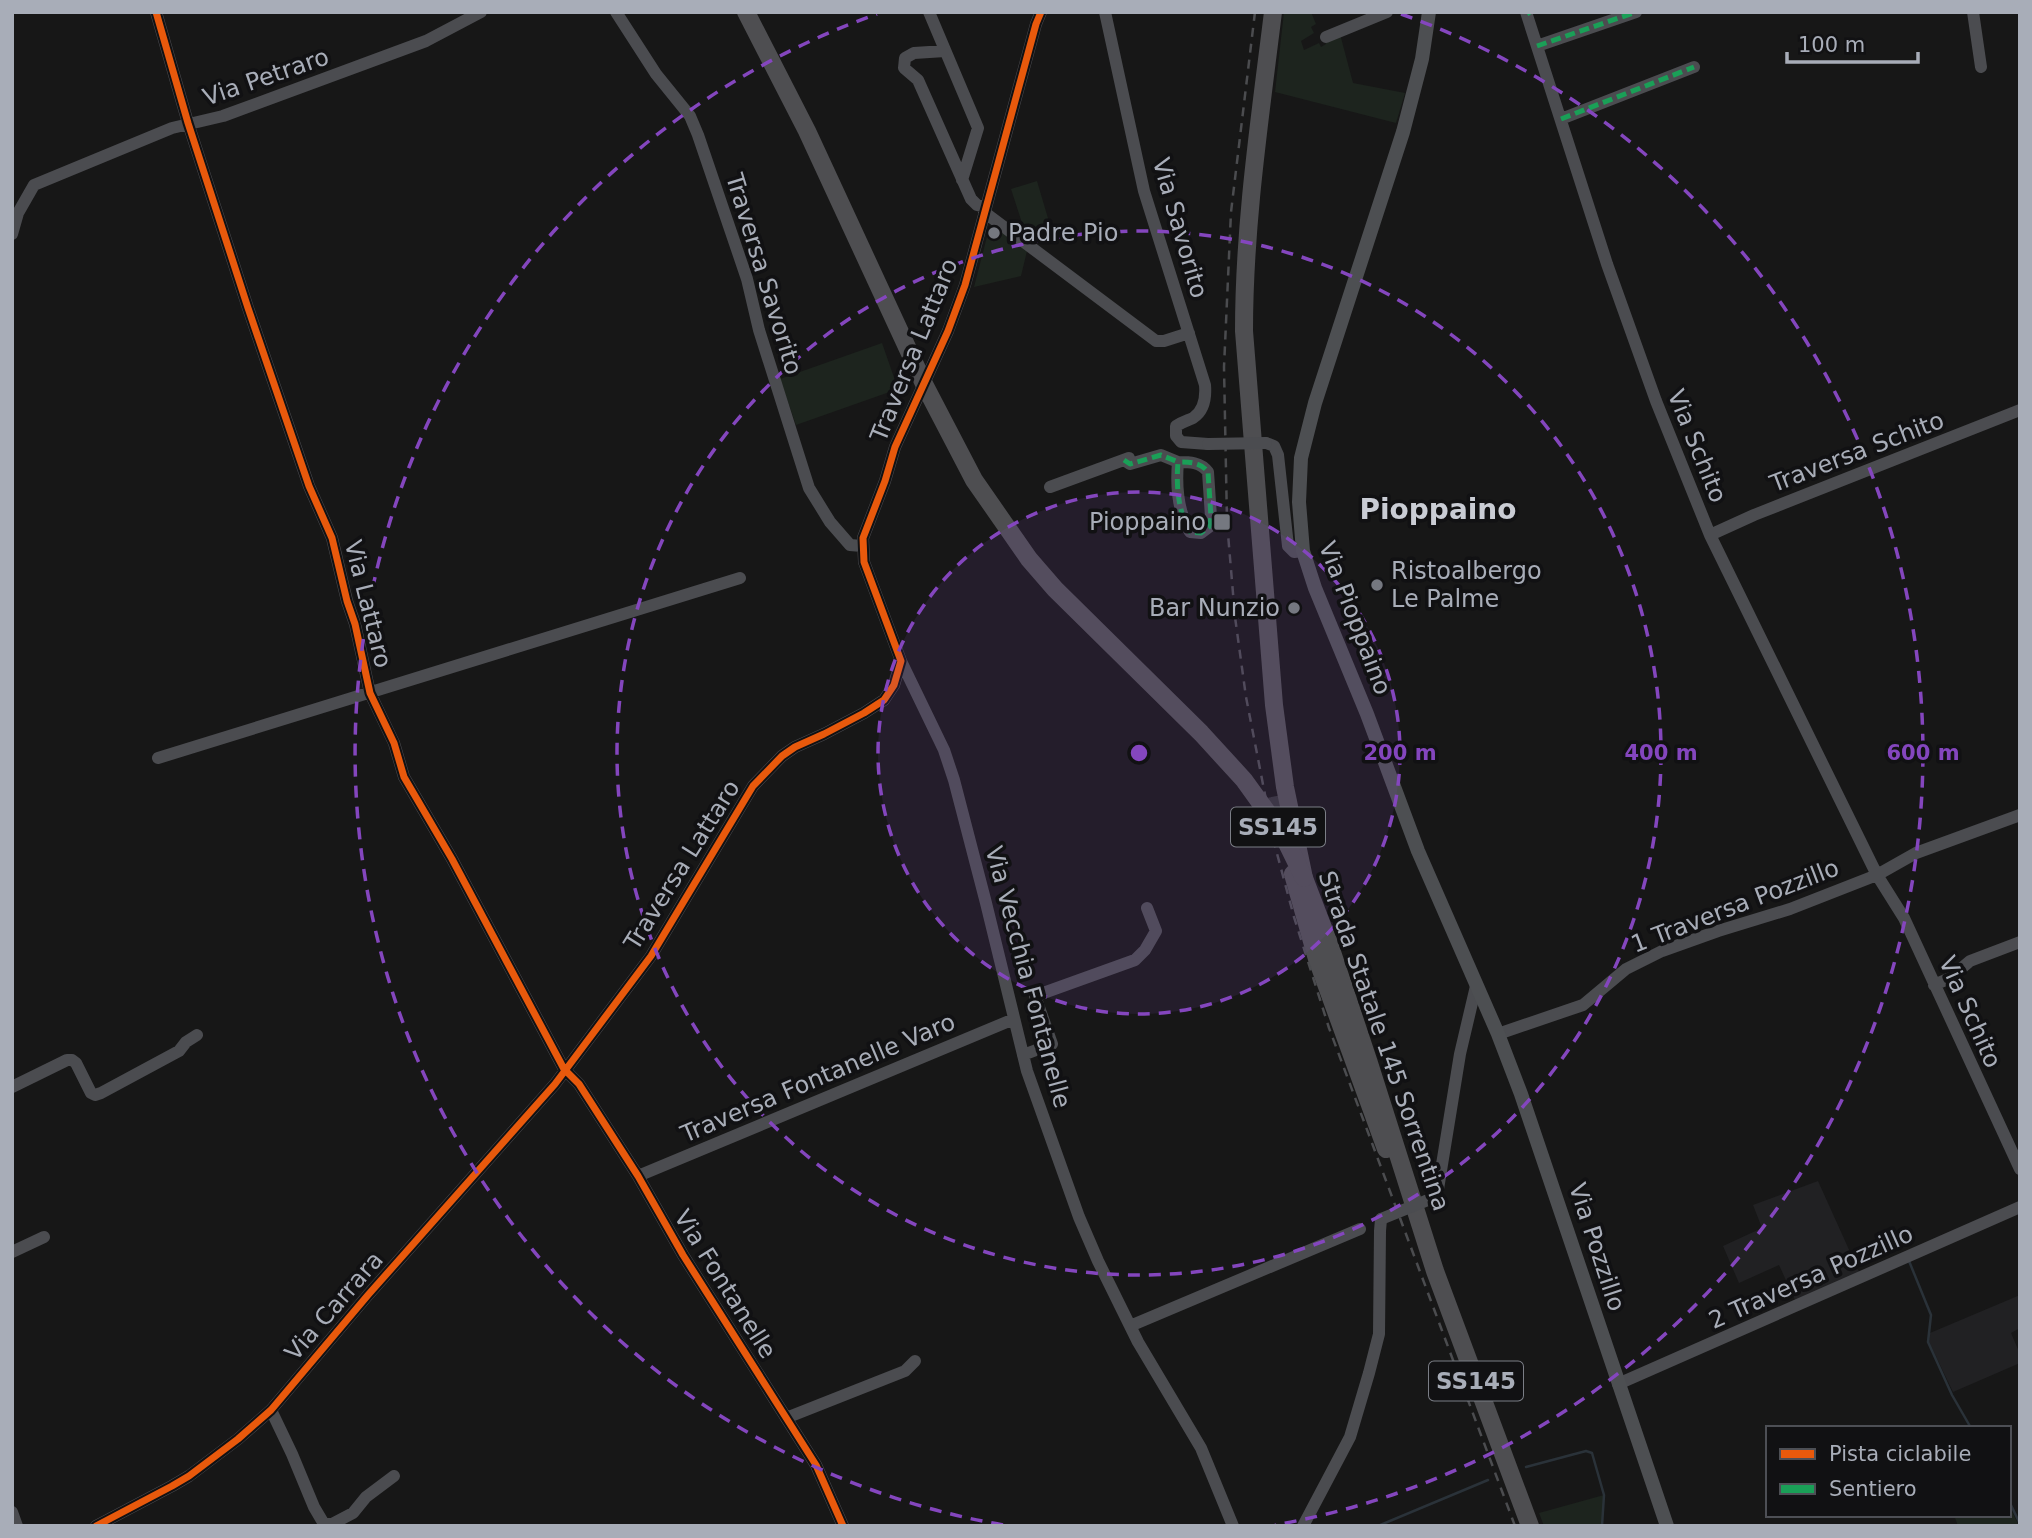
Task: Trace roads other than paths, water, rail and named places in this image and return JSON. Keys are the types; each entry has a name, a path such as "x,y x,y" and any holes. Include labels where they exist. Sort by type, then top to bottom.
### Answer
{"highway":[{"name":"Strada Statale 145 Sorrentina","path":"746,12 807,131 925,386 981,490 1029,559 1055,589 1201,733 1244,780 1282,833 1343,984 1435,1271 1530,1526"},
{"path":"1273,12 1248,224 1244,285 1247,372 1279,747 1309,936 1401,1188 1424,1236"},
{"path":"1260,535 1258,631 1277,796"}],"main road":[{"name":"Via Pioppaino","path":"1429,12 1422,59 1403,132 1319,390 1301,458 1298,502 1303,551 1315,588 1367,713 1418,851 1476,986"},
{"name":"Via Pozzillo","path":"1476,986 1498,1034 1555,1193 1667,1526"}],"street":[{"name":"Via Lattaro","path":"156,12 188,123 309,486 332,538 370,693 394,743 404,777 452,859 564,1069"},
{"name":"Via Petraro","path":"12,234 18,213 34,185 172,128 223,116 426,41 481,12"},
{"name":"Traversa Savorito","path":"616,12 656,74 690,116 698,135 747,279 758,330 809,488 836,530 850,545 862,546"},
{"path":"929,12 978,128 962,180"},
{"name":"Traversa Lattaro","path":"862,546 895,447 948,331 965,285 1041,12"},
{"name":"Via Savorito","path":"1105,12 1144,191 1204,377 1205,399 1199,413 1176,426 1178,440"},
{"path":"1326,37 1387,12"},
{"path":"1537,46 1636,12"},
{"path":"1973,12 1980,67"},
{"name":"Via Schito","path":"1528,13 1607,264 1656,401 1710,535 1877,875 1904,918 2020,1169"},
{"path":"944,51 910,54 903,65 905,71 918,80 971,199 1156,341 1189,333"},
{"path":"1561,119 1694,66"},
{"name":"Traversa Schito","path":"1710,535 2020,410"},
{"path":"1050,486 1178,440 1208,444 1266,443 1274,446 1278,455 1288,546 1294,552 1303,551"},
{"path":"1124,460 1130,464 1161,455 1178,462 1203,466 1208,472 1211,517 1209,527 1201,533 1190,532 1185,523 1180,507 1178,462"},
{"path":"862,546 864,562 901,661"},
{"path":"158,758 740,578"},
{"name":"Traversa Lattaro","path":"564,1069 651,956 753,786 782,756 795,747 864,713 884,700 894,685 901,661"},
{"name":"Via Vecchia Fontanelle","path":"901,661 944,750 954,780 1023,1055 1038,1105 1079,1217 1130,1326 1201,1448 1233,1526"},
{"path":"1877,875 1916,853 2020,815"},
{"name":"1 Traversa Pozzillo","path":"1498,1034 1583,1005 1626,969 1662,951 1790,909 1877,875"},
{"path":"1023,1055 1052,1044 1035,996 1135,960 1156,931 1147,908"},
{"path":"1934,985 1950,978 1970,961 2020,942"},
{"path":"1303,1526 1350,1437 1379,1334 1381,1219 1428,1200 1435,1196 1438,1189 1460,1054 1476,986"},
{"name":"Traversa Fontanelle Varo","path":"638,1176 1014,1019"},
{"path":"12,1087 72,1060 91,1093 95,1095 178,1052 186,1042 197,1035"},
{"name":"Via Fontanelle","path":"564,1069 579,1084 638,1176 683,1255 816,1465 837,1524"},
{"name":"Via Carrara","path":"96,1526 189,1476 271,1410 376,1286 555,1084 564,1069"},
{"name":"2 Traversa Pozzillo","path":"1618,1384 2020,1207"},
{"path":"1130,1326 1360,1229"},
{"path":"12,1252 44,1237"},
{"path":"786,1418 905,1371 915,1362"},
{"path":"271,1410 324,1524 332,1524 353,1513 366,1497 394,1476"},
{"path":"12,1512 17,1526"}],"waterway":[{"path":"1909,1261 1931,1315 1928,1342 1952,1395 1970,1426"},
{"path":"1526,1467 1586,1451 1592,1453 1604,1495 1602,1526"},
{"path":"1378,1526 1488,1480"},
{"path":"2011,1505 2020,1524"}],"tunnel":[{"path":"1277,796 1285,837"}],"railway":[{"path":"1255,12 1231,212 1224,367 1227,522 1235,617 1246,697 1275,846 1329,1028 1515,1526"}],"place":[{"name":"Padre Pio","path":"994,233"},
{"name":"Pioppaino","path":"1222,522"},
{"name":"Ristoalbergo Le Palme","path":"1377,585"},
{"name":"Bar Nunzio","path":"1294,608"}],"district":[{"name":"Pioppaino","path":"1438,509"}]}
